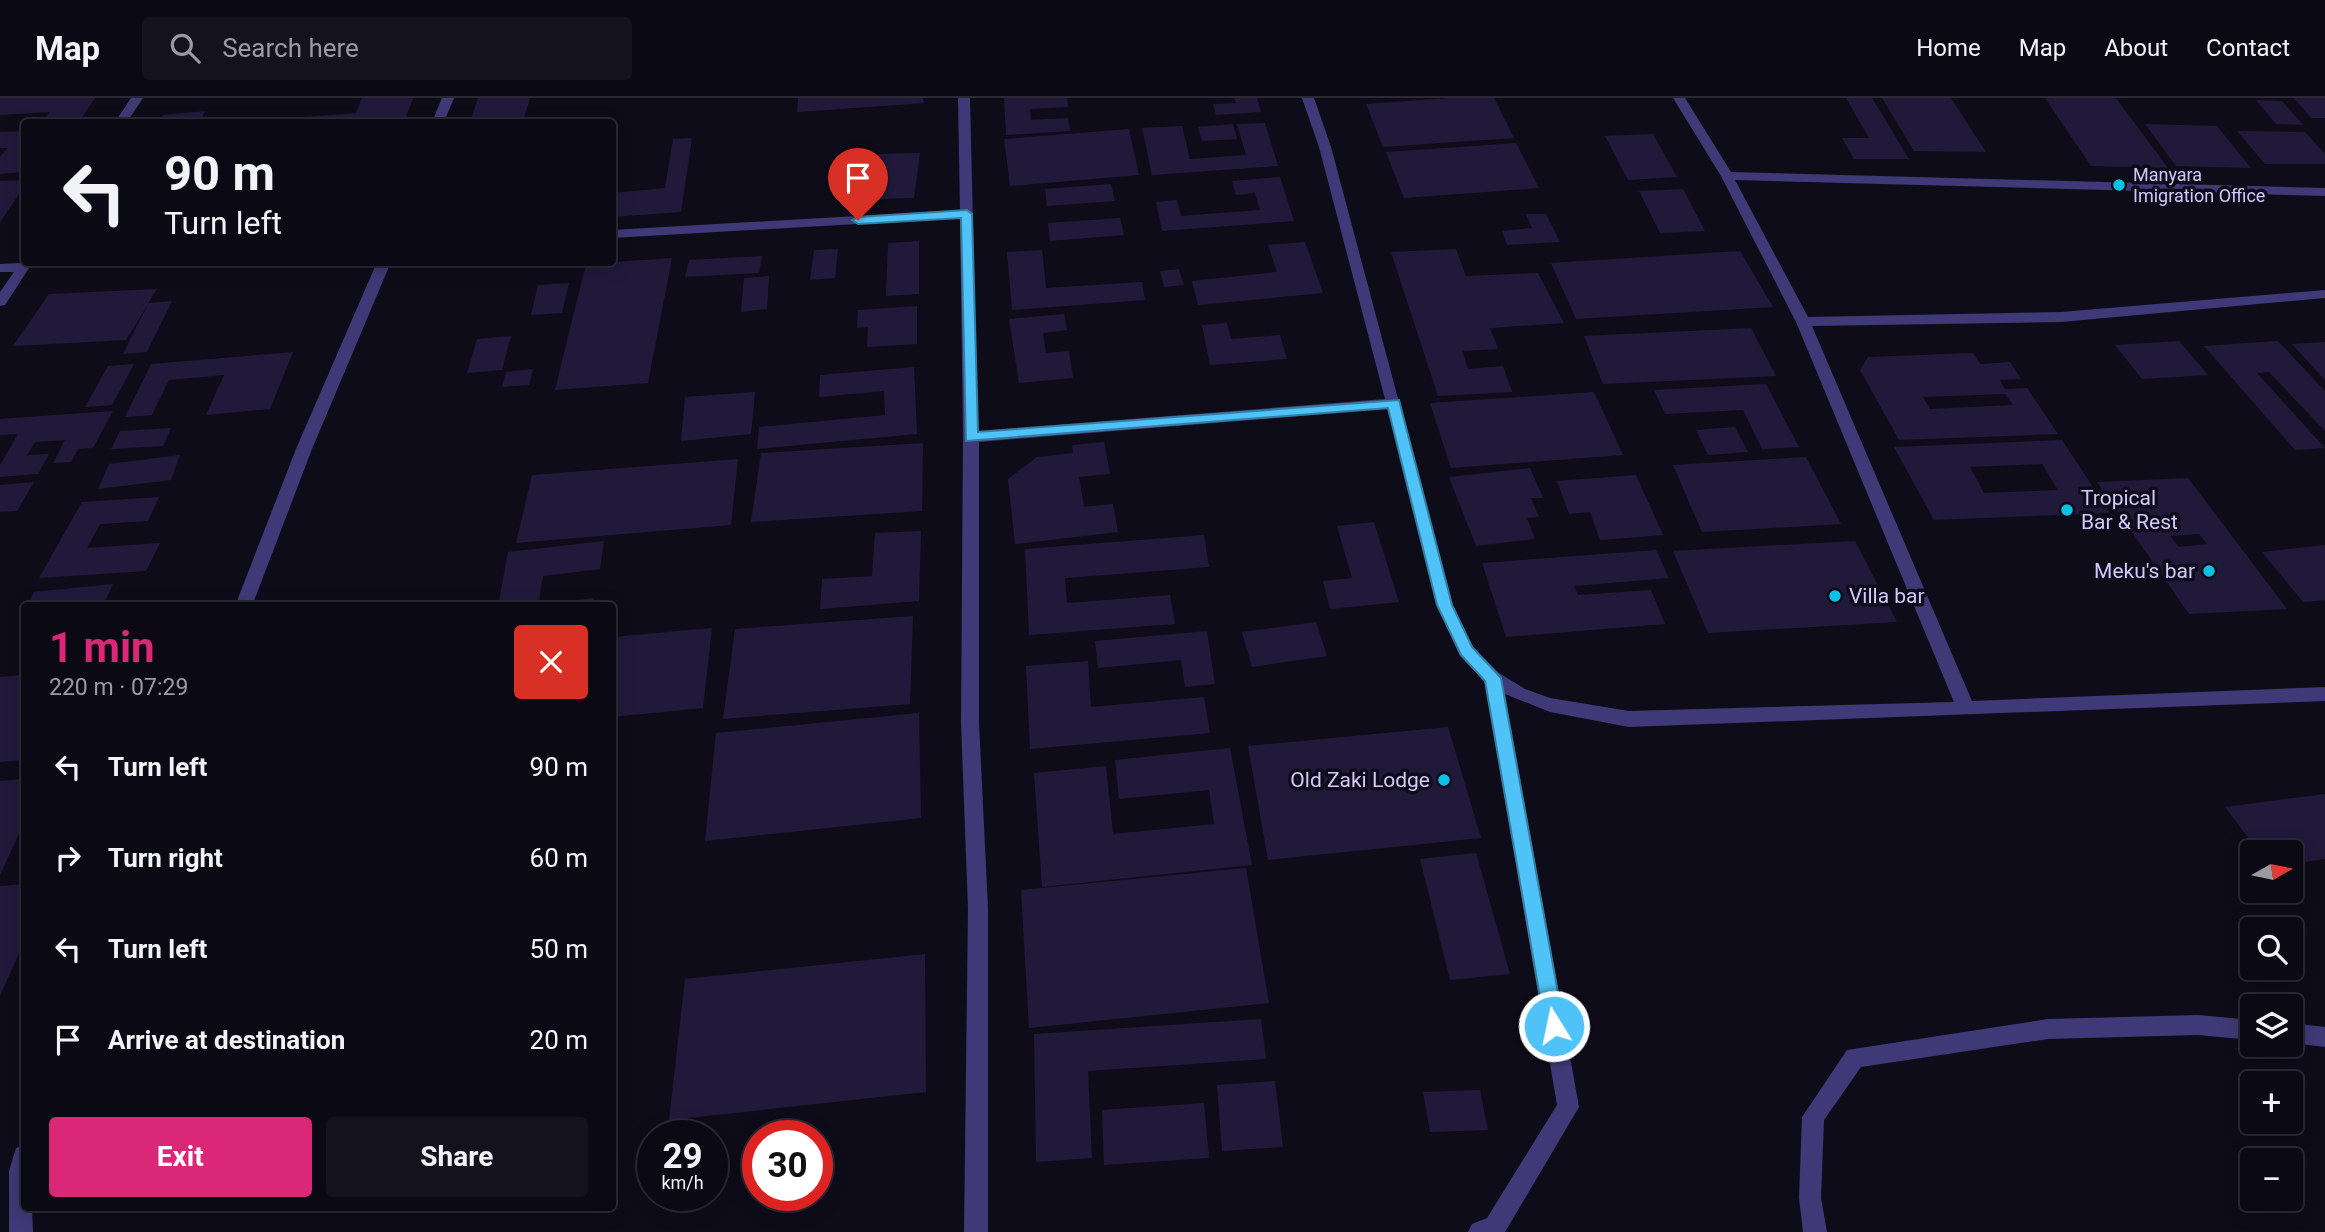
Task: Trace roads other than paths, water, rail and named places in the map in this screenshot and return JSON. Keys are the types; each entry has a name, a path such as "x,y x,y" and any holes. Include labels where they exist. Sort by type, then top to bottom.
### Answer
{"street":[{"path":"123,119 137,98"},
{"path":"439,119 448,98"},
{"path":"964,98 971,438 970,723 978,908 976,1232"},
{"path":"1308,98 1325,147 1445,605 1466,651 1493,678 1519,694 1550,705 1629,719 1966,709 2325,694"},
{"path":"1679,98 1727,176 1803,322 1966,709"},
{"path":"1727,176 2325,192"},
{"path":"616,234 967,214"},
{"path":"0,268 21,265"},
{"path":"0,302 24,266"},
{"path":"245,602 304,449 382,266"},
{"path":"1803,322 2061,317 2325,294"},
{"path":"971,438 1394,403"},
{"path":"1480,1232 1495,1227 1569,1107 1493,678"},
{"path":"1815,1232 1810,1198 1813,1117 1855,1057 2048,1029 2198,1025 2240,1029"},
{"path":"2303,1034 2325,1037"},
{"path":"21,1167 21,1232"}],"place":[{"name":"Manyara Imigration Office","path":"2119,185"},
{"name":"Tropical Bar & Rest","path":"2067,510"},
{"name":"Meku's bar","path":"2209,571"},
{"name":"Villa bar","path":"1835,596"},
{"name":"Old Zaki Lodge","path":"1444,780"}]}
